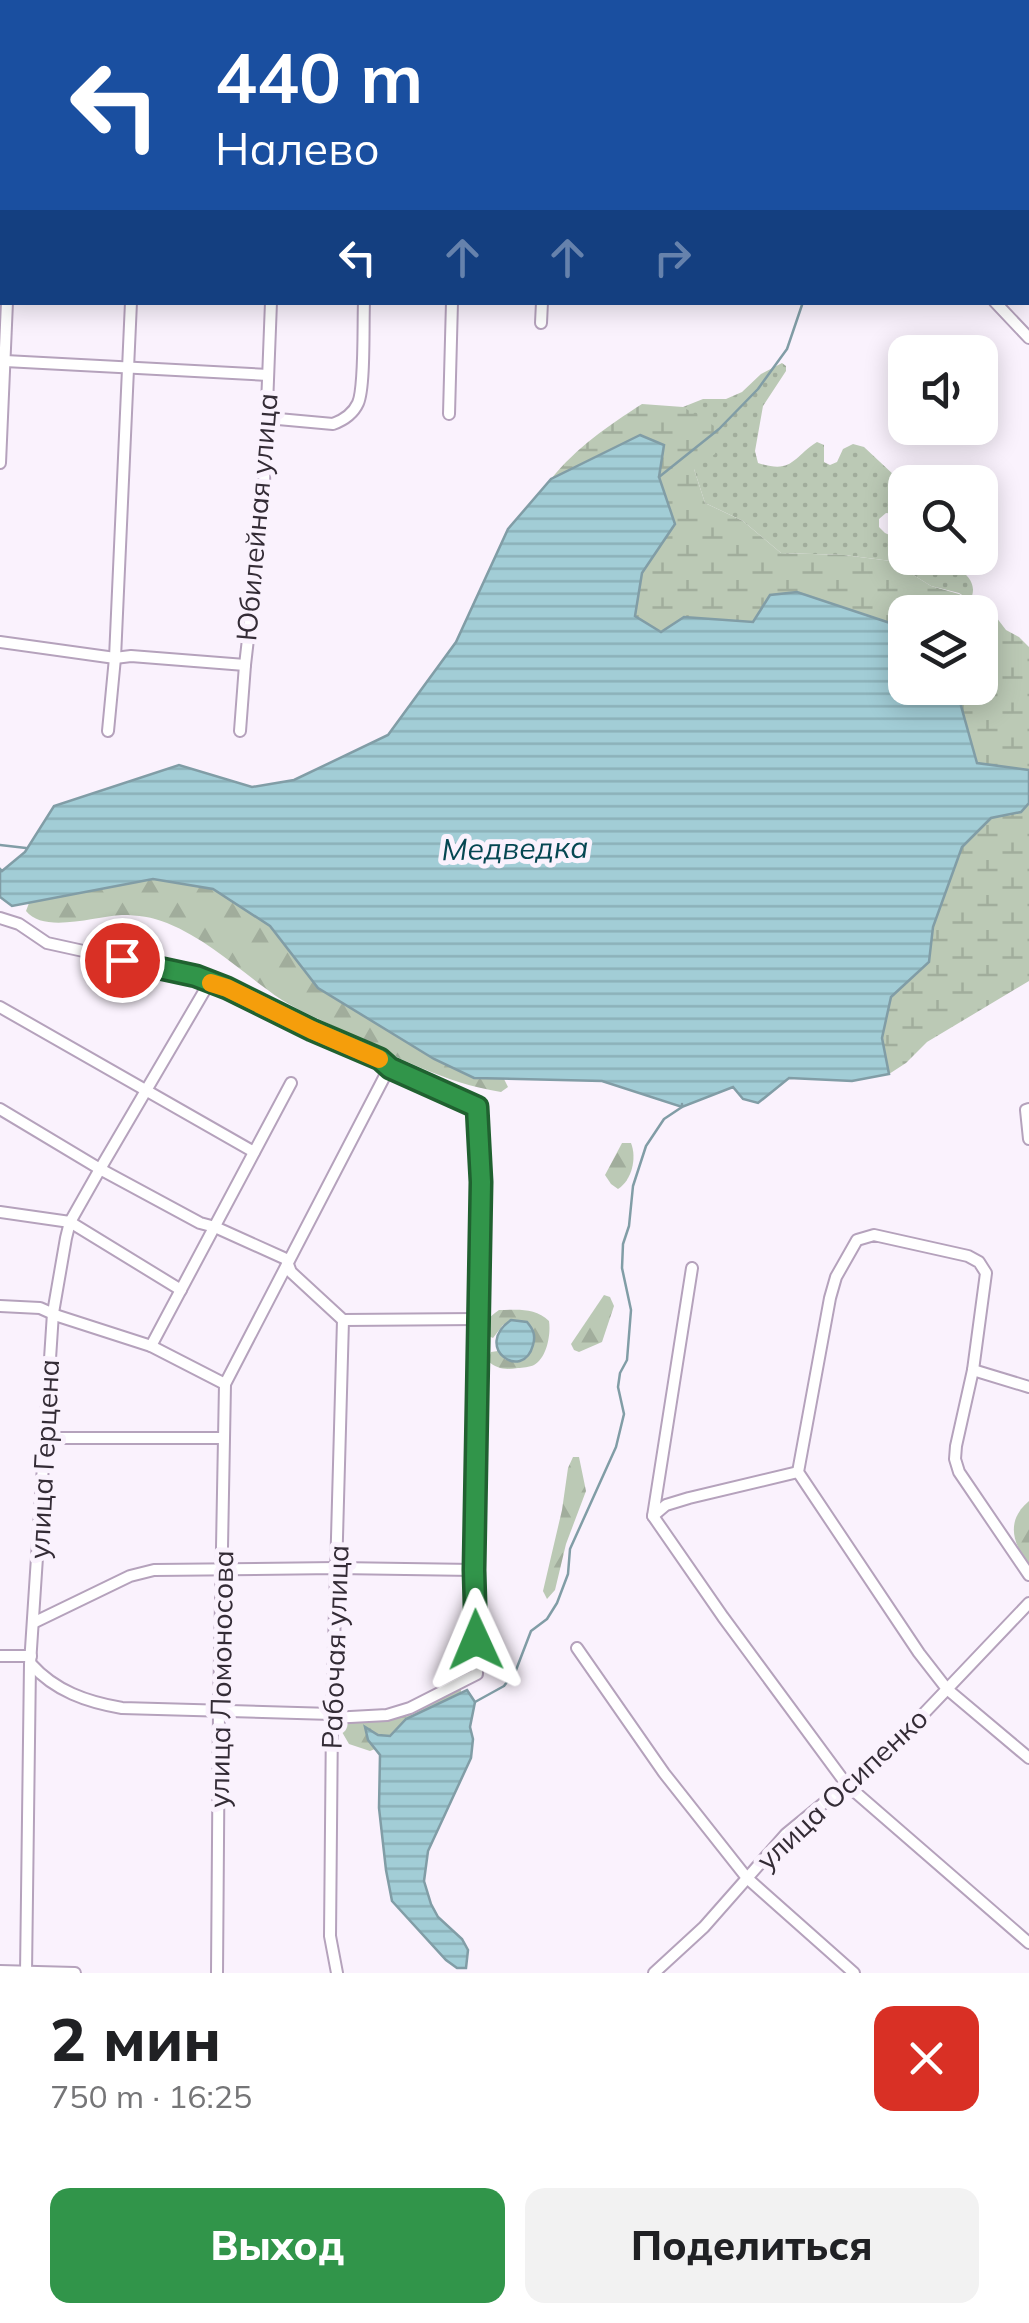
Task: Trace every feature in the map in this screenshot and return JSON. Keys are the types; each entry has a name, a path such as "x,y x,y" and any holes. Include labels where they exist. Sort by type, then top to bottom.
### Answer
{"street":[{"path":"0,463 7,305"},
{"path":"108,731 115,658 131,305"},
{"name":"Юбилейная улица","path":"240,731 263,509 271,305"},
{"path":"267,418 333,424 351,414 360,400 364,305"},
{"path":"449,414 452,305"},
{"path":"541,323 542,305"},
{"path":"998,305 1029,338"},
{"path":"5,361 268,375"},
{"path":"0,642 115,658 245,665"},
{"path":"0,918 18,924 48,944 196,976 227,988 477,1107 481,1182 474,1570 477,1674 410,1708 387,1715 332,1716 122,1708 62,1690 40,1675 31,1660 0,1656"},
{"name":"улица Герцена","path":"26,1972 31,1660 53,1314 70,1222 208,982"},
{"path":"0,1007 254,1152"},
{"path":"0,1306 40,1308 151,1346 225,1384 390,1068"},
{"path":"151,1346 292,1083"},
{"path":"0,1109 200,1223 286,1260 291,1272 344,1320 478,1320"},
{"path":"1028,1110 1029,1139"},
{"path":"0,1212 70,1222 181,1290"},
{"path":"1029,1575 960,1472 955,1458 974,1370 986,1273 968,1256 874,1235 857,1240 836,1277 830,1298 798,1472 946,1689 1029,1758"},
{"path":"692,1268 653,1516 722,1617 847,1785 1029,1944"},
{"name":"Рабочая улица","path":"337,1973 330,1936 332,1716 344,1320"},
{"path":"974,1370 1029,1387"},
{"name":"улица Ломоносова","path":"217,1973 225,1384"},
{"path":"44,1438 224,1438"},
{"path":"653,1516 666,1506 689,1498 798,1472"},
{"path":"34,1622 143,1572 223,1568 474,1570"},
{"name":"улица Осипенко","path":"654,1973 704,1926 786,1834 891,1748 1029,1603"},
{"path":"577,1648 664,1773 746,1878 854,1973"},
{"path":"0,1971 75,1973"}],"green space":[{"path":"782,363 786,366 763,406 755,451 758,463 778,467 791,463 817,442 824,445 824,462 830,465 837,462 843,449 853,444 864,447 888,469 888,513 879,519 879,527 888,534 888,561 781,553 743,521 705,503 694,469 683,407 703,399 726,399 742,392 761,374"},
{"path":"642,404 683,407 719,429 715,454 694,469 705,503 743,521 781,553 888,561 888,575 913,575 931,586 961,595 888,595 888,622 797,592 770,595 753,622 661,632 635,616 642,573 675,524 640,435 551,479 605,429"},
{"path":"913,575 966,575 973,592 962,595 931,586"},
{"path":"998,620 1029,647 1029,770 977,763 961,705 998,705"},
{"path":"1029,803 1029,981 927,1042 889,1074 882,1038 891,997 929,962 933,927 962,847 991,818 1021,812"},
{"path":"153,879 213,889 270,926 318,988 434,1059 474,1078 504,1079 508,1087 501,1092 480,1088 382,1050 289,1004 198,939 161,921 122,915 57,923 34,918 26,911 29,903"},
{"path":"622,1143 631,1143 633,1162 627,1180 618,1189 605,1175"},
{"path":"604,1295 610,1297 614,1306 602,1342 579,1352 574,1350 571,1344"},
{"path":"499,1310 532,1311 549,1321 547,1345 534,1365 505,1369 488,1361 491,1352 498,1351 506,1360 527,1322 511,1320 493,1338 484,1334 488,1320"},
{"path":"573,1457 579,1457 586,1491 566,1544 555,1590 547,1599 543,1591"},
{"path":"1029,1501 1029,1565 1016,1541 1014,1525"},
{"path":"457,1687 461,1694 406,1719 390,1736 378,1735 368,1740 375,1749 370,1751 349,1744 342,1732 348,1723 384,1721"}],"water":[{"path":"640,435 664,445 659,477 675,524 642,573 635,616 661,632 684,617 753,622 770,595 797,592 888,622 888,705 961,705 977,763 1029,770 1029,803 1021,812 991,818 962,847 933,927 929,962 891,997 882,1038 889,1074 852,1081 789,1078 758,1103 743,1099 733,1087 682,1107 602,1081 474,1078 434,1059 318,988 270,926 213,889 153,879 12,906 0,897 0,869 25,852 54,806 179,765 252,787 294,780 388,735 456,642 508,529 551,479"},
{"path":"511,1320 527,1322 534,1335 528,1356 520,1361 511,1361 498,1350 500,1330"},
{"path":"467,1690 475,1702 470,1727 471,1758 428,1851 424,1881 438,1917 468,1950 466,1968 457,1968 392,1901 379,1808 380,1755 368,1740 365,1727 378,1735 390,1736 406,1719"}],"waterway":[{"path":"659,477 719,429 758,389 787,349 802,305"},
{"name":"Медведка","path":"0,845 26,848"},
{"path":"475,1702 504,1686 516,1670 531,1631 547,1619 557,1603 568,1574 570,1549 616,1447 624,1414 618,1387 627,1360 631,1310 622,1268 623,1244 633,1186 646,1146 664,1119 682,1104"}],"slow traffic":[{"path":"211,983 379,1059"}],"route":[{"path":"122,960 196,976 227,988 477,1107 481,1182 476,1640"}]}
